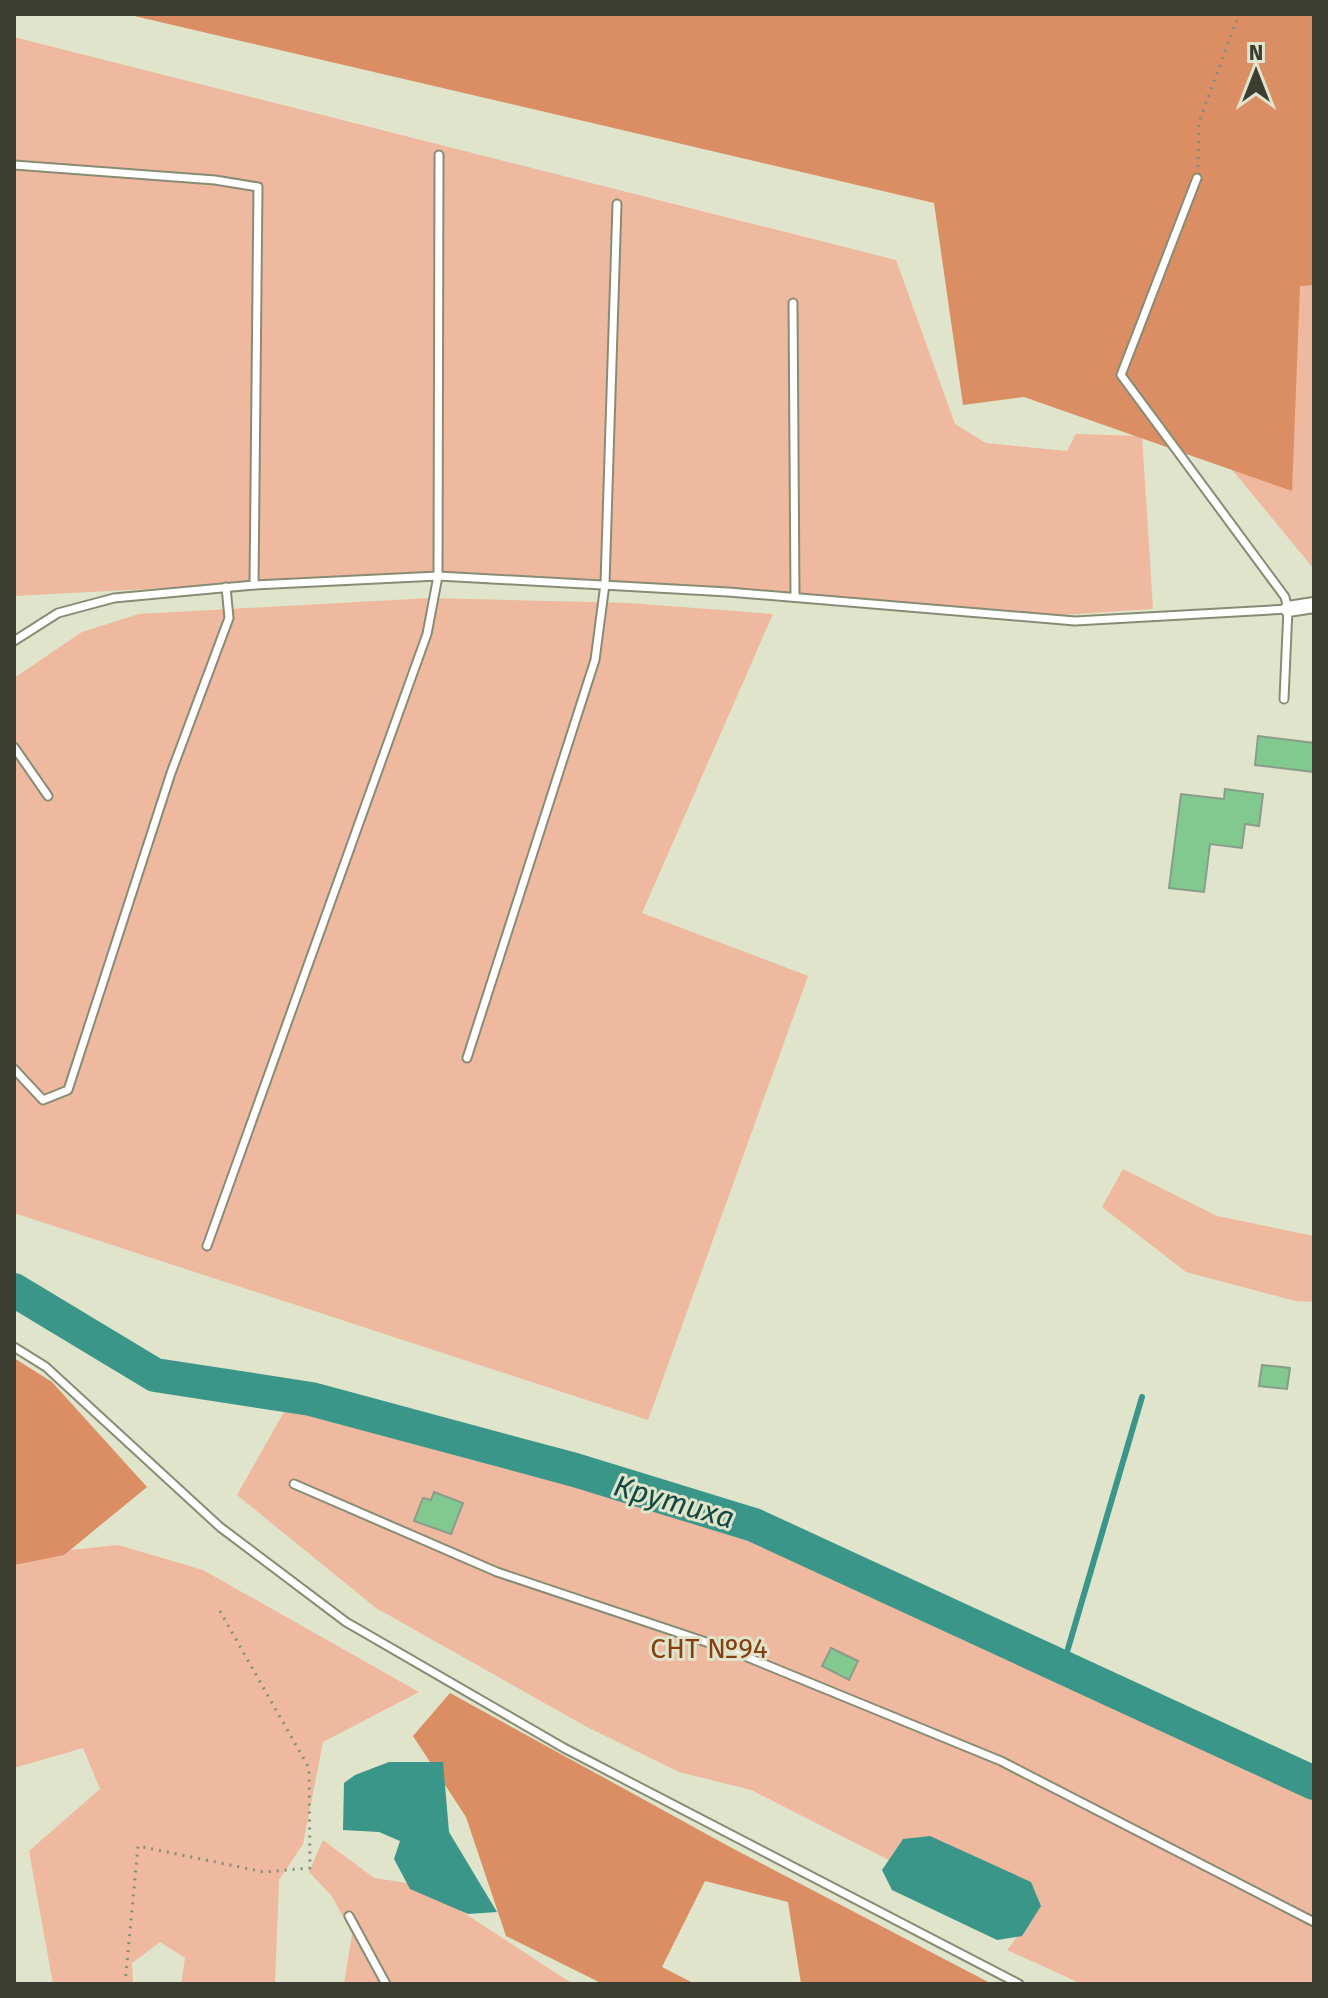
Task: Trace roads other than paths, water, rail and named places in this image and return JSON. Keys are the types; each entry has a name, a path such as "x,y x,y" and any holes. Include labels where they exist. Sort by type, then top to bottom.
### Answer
{"street":[{"path":"1288,609 1314,605"}],"lane":[{"path":"207,1246 427,634 438,576 439,155"},
{"path":"14,165 215,180 258,187 254,585"},
{"path":"1197,178 1121,375 1285,597 1288,609 1284,699"},
{"path":"467,1058 595,660 605,584 617,204"},
{"path":"793,303 795,597"},
{"path":"14,641 58,613 114,598 254,585 438,576 795,597 1075,621 1288,609"},
{"path":"14,1069 43,1100 68,1090 171,773 229,618 226,587"},
{"path":"14,747 48,796"},
{"path":"14,1347 46,1367 220,1527 346,1622 564,1748 1019,1984"},
{"path":"294,1484 497,1572 730,1650 1001,1761 1314,1922"},
{"path":"349,1916 386,1984"}],"water":[{"path":"389,1762 443,1762 449,1832 497,1912 468,1914 410,1889 394,1859 400,1841 379,1832 343,1830 344,1783 355,1775"},
{"path":"930,1836 1031,1882 1041,1906 1022,1936 997,1940 892,1890 882,1870 903,1839"}],"waterway":[{"name":"Крутиха","path":"14,1290 155,1375 311,1399 575,1470 754,1525 1314,1783"},
{"path":"1062,1669 1142,1397"}],"park label":[{"name":"СНТ №94","path":"709,1648"}]}
